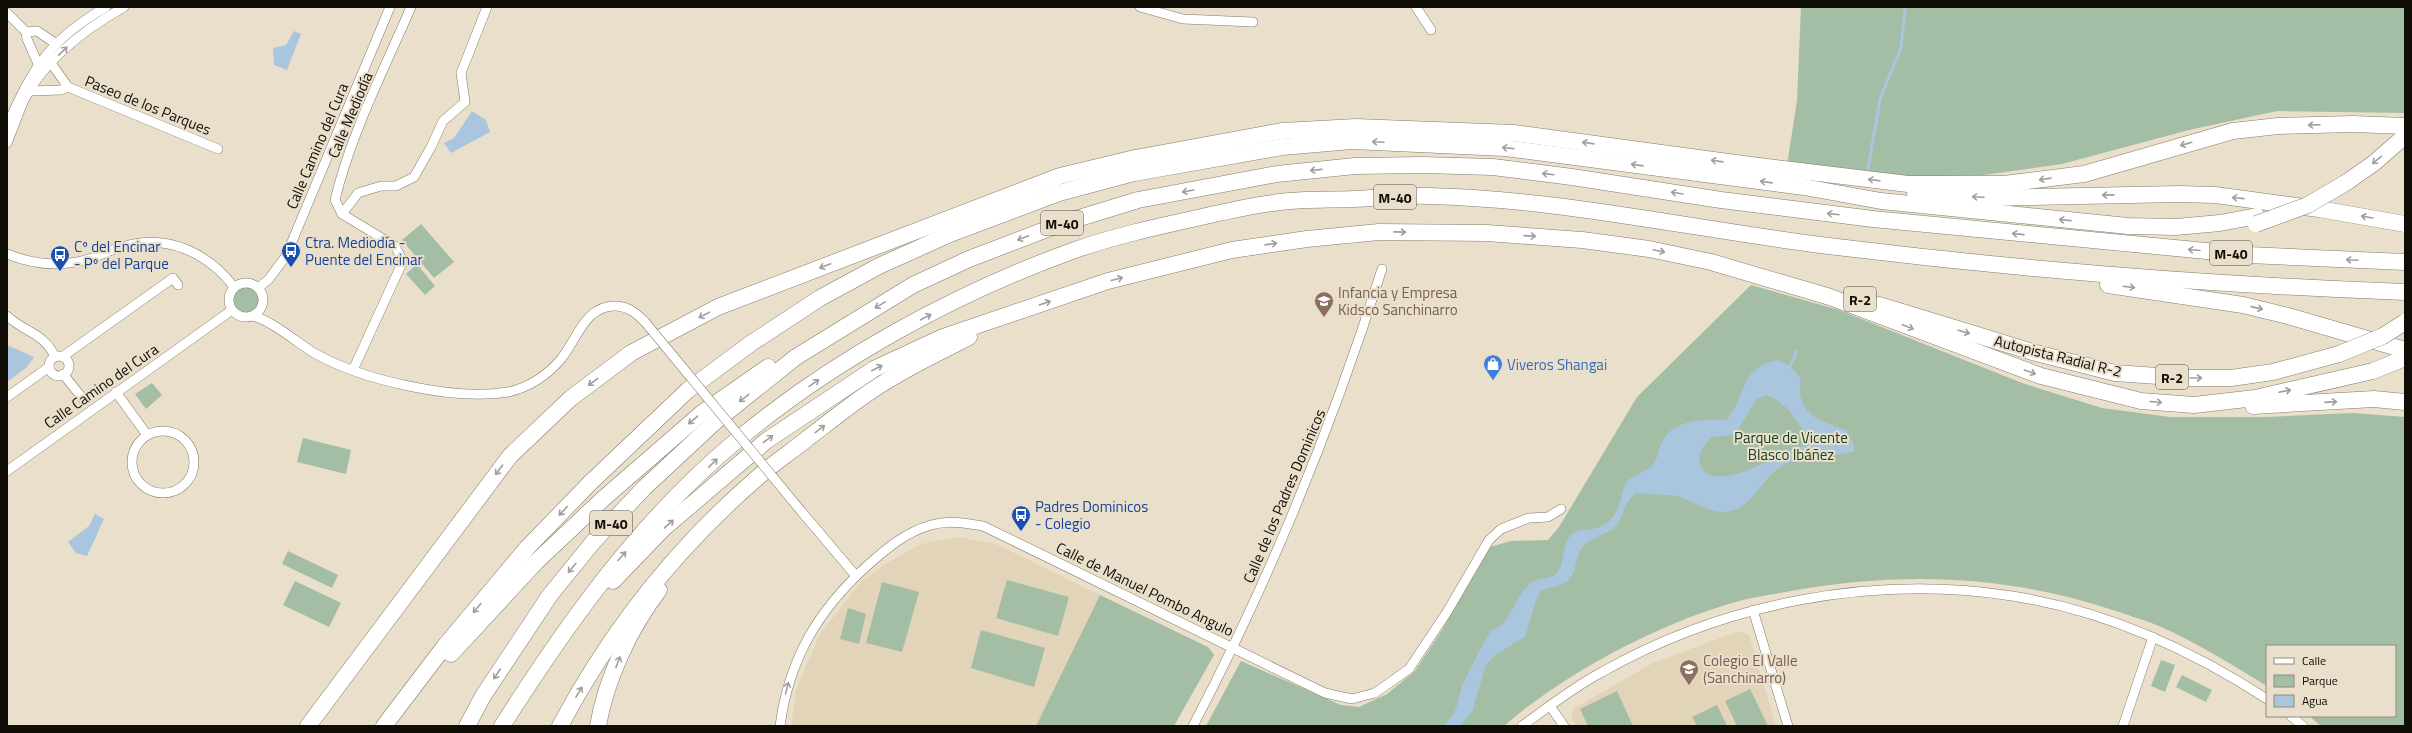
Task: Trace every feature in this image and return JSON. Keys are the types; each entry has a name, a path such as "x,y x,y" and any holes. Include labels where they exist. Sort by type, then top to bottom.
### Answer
{"highway":[{"path":"308,726 510,456 571,398 631,354 718,307 1060,176 1135,158 1282,131 1356,127 1514,133 1743,164 1908,184 2004,184 2084,174 2233,131 2278,126 2353,124 2405,126"},
{"path":"2057,238 2193,235 2257,220 2308,205 2347,182 2405,136"},
{"path":"384,726 444,647 527,548 590,483 688,390 750,344 820,298 879,266 950,234 1059,193 1134,172 1282,147 1352,141 1505,148 1804,187 1881,201 2128,226 2176,227 2257,220"},
{"name":"M-40","path":"467,726 483,696 550,595 594,541 644,488 716,421 796,357 913,285 969,259 1063,223 1138,200 1277,174 1355,166 1423,165 1493,167 1572,177 1729,201 2057,238 2248,255 2405,262"},
{"path":"1804,187 1990,198 2180,194 2215,195 2319,209 2405,224"},
{"name":"M-40","path":"502,726 540,666 616,562 664,510 734,443 789,400 850,358 974,292 1075,250 1142,230 1282,201 1426,196 1567,208 1826,246 2037,269 2250,286 2405,292"},
{"path":"540,666 555,656 614,581 663,529 766,441 874,369 943,338 1108,281 1232,250 1379,232 1487,234 1582,240 1649,249 1711,262 1830,297 2041,376 2141,401 2194,405 2242,406 2374,399 2405,402"},
{"name":"Autopista Radial R-2","path":"1711,262 1765,269 2036,353 2115,372 2186,378 2231,378 2273,372 2339,354 2383,336 2405,322"},
{"path":"2037,269 2058,279 2155,290 2243,305 2288,316 2405,350"},
{"path":"560,726 604,651 638,601 674,558 756,478 834,418 896,375 1010,316"},
{"path":"396,726 450,656 536,562 604,498 702,413 780,358 796,357"},
{"path":"2194,405 2255,398 2311,386 2373,371 2400,360"},
{"path":"598,726 601,711 621,654 652,599 715,517"}],"street":[{"path":"7,126 23,88 38,64 55,43 106,7"},
{"path":"7,143 30,91 51,63 91,26 124,7"},
{"name":"Calle Camino del Cura","path":"258,288 269,279 286,256 390,7"},
{"name":"Calle Mediodía","path":"342,214 335,200 343,169 411,7"},
{"path":"353,370 403,261 395,246 342,214 358,193 381,186 396,186 414,177 431,147 443,121 465,102 461,73 487,7"},
{"path":"1140,7 1183,19 1254,22"},
{"path":"1416,7 1431,30"},
{"path":"7,13 26,32 27,39 38,64"},
{"path":"26,32 37,31 55,43"},
{"name":"Paseo de los Parques","path":"51,63 68,87 218,149"},
{"name":"Paseo de los Parques","path":"30,91 61,90 68,87"},
{"path":"7,254 36,263 60,264 85,260 125,246 146,242 167,242 185,248 201,256 225,274 234,287"},
{"name":"Calle de los Padres Dominicos","path":"1193,726 1234,648 1325,439 1382,269"},
{"path":"7,397 49,367 58,357 173,278 178,285"},
{"path":"268,322 261,308 262,294 258,288 246,283 234,287 228,298 232,310 245,317 252,316 268,322 316,354 353,370 402,384 434,390 473,394 509,391 524,387 549,372 561,359 591,314 600,308 611,306 629,309 645,322 856,576"},
{"path":"252,316 261,308"},
{"name":"Calle Camino del Cura","path":"7,471 232,310"},
{"path":"7,316 20,328 42,338 58,357 69,365 63,374"},
{"path":"49,367 53,374 63,374"},
{"path":"63,374 84,400"},
{"path":"116,392 147,435"},
{"path":"162,431 177,434 186,440 192,449 194,470 189,480 182,487 173,492 162,494 152,492 136,480 132,470 131,460 136,446 147,435 162,431"},
{"name":"Calle de Manuel Pombo Angulo","path":"780,726 789,680 800,652 832,601 856,576 898,539 931,525 952,522 983,526 1325,693 1352,700 1375,693 1409,669 1447,612 1488,540 1501,529 1529,518 1548,517 1561,509"},
{"path":"1522,726 1601,672 1681,634 1753,610 1776,604 1855,592 1890,589 1951,590 2012,596 2075,610 2153,637 2224,671 2266,698"},
{"path":"1753,610 1788,726"},
{"path":"2123,726 2153,637"},
{"path":"1550,706 1564,726"},
{"path":"2291,717 2303,726"}],"shaded area":[{"path":"959,537 996,544 1100,595 1036,726 791,726 797,687 820,634 861,582 887,563 921,544"},
{"name":"Colegio El Valle (Sanchinarro)","path":"1739,631 1749,635 1776,726 1577,726 1571,718 1573,709 1653,663"}],"green space":[{"path":"1801,7 2405,7 2405,113 2277,111 2189,130 2062,164 1984,175 1890,177 1787,165 1797,101"},
{"path":"421,224 454,262 434,278 402,240"},
{"path":"417,264 435,286 425,295 406,274"},
{"name":"Parque de Vicente Blasco Ibáñez","path":"1751,285 1839,310 2022,383 2102,408 2170,417 2266,417 2353,413 2405,417 2405,726 2321,726 2310,717 2396,717 2396,645 2266,645 2266,685 2214,654 2173,632 2116,611 2076,599 2035,590 1955,580 1915,579 1874,581 1791,591 1755,597 1712,609 1649,635 1586,668 1556,686 1504,726 1206,726 1241,661 1341,705 1359,707 1387,694 1415,671 1442,630 1490,547 1511,541 1548,540 1559,527 1637,397"},
{"path":"246,287 255,291 259,300 255,309 246,313 237,309 233,300 237,291"},
{"path":"152,383 162,395 146,409 135,394"},
{"path":"303,438 351,450 346,474 297,462"},
{"path":"288,551 338,575 332,588 282,564"},
{"path":"1007,580 1069,597 1058,636 996,618"},
{"path":"295,581 341,603 329,627 283,605"},
{"path":"882,582 919,592 902,652 866,643"},
{"path":"1100,595 1208,647 1214,655 1174,726 1036,726"},
{"path":"848,608 866,614 859,644 840,639"},
{"path":"981,630 1045,648 1034,687 971,668"},
{"path":"2161,660 2175,665 2165,692 2151,686"},
{"path":"2182,675 2212,690 2206,702 2176,687"},
{"path":"1750,689 1768,726 1737,726 1725,701"},
{"path":"1617,691 1633,726 1588,726 1580,709"},
{"path":"1717,705 1727,726 1697,726 1692,717"}],"water":[{"path":"294,31 301,34 287,70 274,65 273,48 286,45"},
{"path":"472,111 486,120 490,132 451,153 444,143 454,138"},
{"path":"7,345 34,357 27,367 7,382"},
{"path":"1778,360 1790,366 1800,377 1800,393 1806,408 1811,414 1823,422 1846,430 1854,445 1854,451 1837,455 1807,458 1783,465 1771,475 1745,504 1731,511 1714,511 1676,496 1636,493 1627,504 1617,524 1609,531 1590,541 1582,548 1572,576 1561,584 1541,591 1536,600 1525,637 1495,655 1486,665 1472,712 1460,726 1443,726 1454,713 1461,689 1490,632 1506,620 1524,589 1536,580 1551,577 1556,574 1561,565 1566,544 1571,535 1577,531 1597,528 1610,521 1620,502 1626,482 1652,465 1667,434 1681,425 1690,422 1699,420 1726,420 1738,402 1749,376 1765,364","holes":["1766,395 1775,399 1788,409 1811,437 1810,444 1787,452 1741,473 1728,476 1707,474 1701,466 1699,457 1700,453 1712,437 1732,435 1739,429 1756,399"]},
{"path":"95,514 104,519 87,556 76,553 68,542 89,526"}],"waterway":[{"path":"1868,169 1880,99 1901,48 1905,9"},
{"path":"1787,368 1790,366 1797,351"}],"place":[{"name":"Ctra. Mediodía - Puente del Encinar","path":"291,268"},
{"name":"Cº del Encinar - Pº del Parque","path":"60,272"},
{"name":"Infancia y Empresa Kidsco Sanchinarro","path":"1324,318"},
{"name":"Viveros Shangai","path":"1493,381"},
{"name":"Padres Dominicos - Colegio","path":"1021,532"},
{"name":"Colegio El Valle (Sanchinarro)","path":"1689,686"}]}
